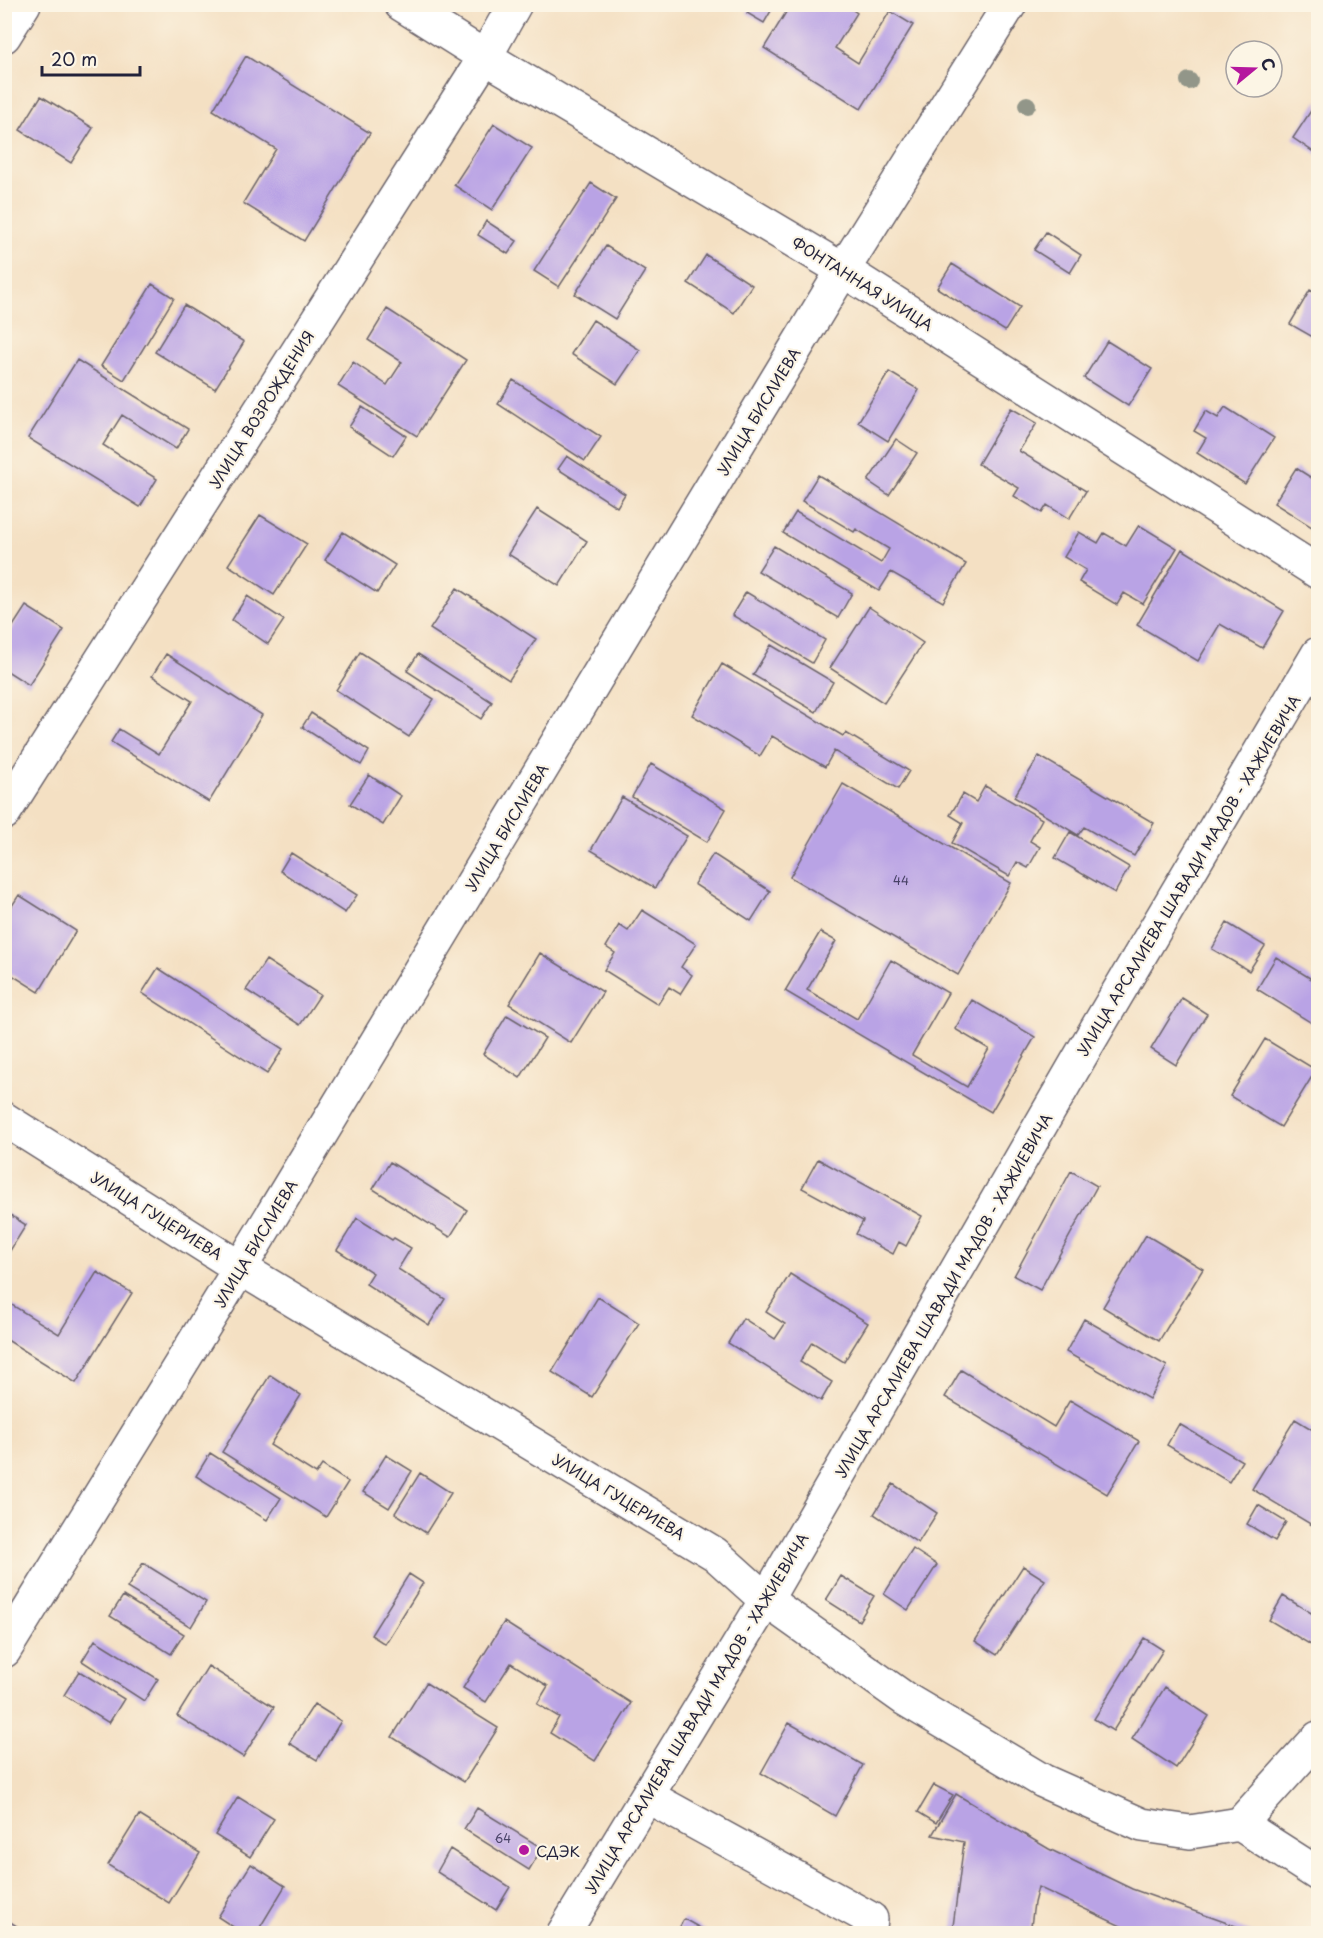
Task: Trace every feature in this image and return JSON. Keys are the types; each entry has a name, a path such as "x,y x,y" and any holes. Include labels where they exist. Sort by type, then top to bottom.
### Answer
{"street":[{"path":"4,36 24,4"},
{"name":"ФОНТАННАЯ УЛИЦА","path":"401,4 485,57 843,270 1318,572"},
{"name":"УЛИЦА ВОЗРОЖДЕНИЯ","path":"4,813 485,57 515,4"},
{"name":"УЛИЦА БИСЛИЕВА","path":"4,1651 240,1268 843,270 1010,4"},
{"name":"УЛИЦА АРСАЛИЕВА ШАВАДИ МАДОВ - ХАЖИЕВИЧА","path":"563,1934 766,1600 1084,1050 1318,654"},
{"name":"УЛИЦА ГУЦЕРИЕВА","path":"4,1119 240,1268 715,1554 766,1600 905,1699 1043,1781 1142,1825 1190,1832 1240,1824"},
{"path":"1318,1738 1240,1824 1318,1874"},
{"path":"647,1796 871,1919 869,1934"}],"building":[{"path":"752,4 775,4 764,23 747,13"},
{"path":"791,4 844,4 857,13 835,48 858,63 890,11 913,25 861,109 764,48"},
{"path":"246,56 370,133 304,241 243,203 276,149 213,110"},
{"path":"41,96 93,128 71,163 20,130"},
{"path":"1318,100 1318,155 1293,138"},
{"path":"494,124 532,148 492,210 454,185"},
{"path":"591,183 616,199 559,287 534,271"},
{"path":"486,221 517,241 508,254 478,235"},
{"path":"1046,232 1081,255 1070,273 1034,250"},
{"path":"606,246 645,271 615,319 575,294"},
{"path":"706,255 752,285 734,313 688,283"},
{"path":"952,264 1020,307 1005,331 937,288"},
{"path":"152,284 174,298 124,380 101,366"},
{"path":"1310,290 1318,295 1318,340 1290,324"},
{"path":"184,305 244,342 215,389 155,352"},
{"path":"387,309 466,360 417,436 338,386 353,362 387,385 402,362 368,340"},
{"path":"593,320 640,350 617,384 571,354"},
{"path":"1107,341 1152,369 1128,406 1084,378"},
{"path":"77,360 188,429 176,449 122,415 103,445 157,479 140,507 28,438"},
{"path":"889,372 919,390 888,441 858,422"},
{"path":"513,380 601,437 585,461 498,404"},
{"path":"362,407 406,436 393,456 349,427"},
{"path":"1225,407 1274,438 1245,484 1197,453 1206,438 1194,431 1206,411 1218,418"},
{"path":"1011,408 1037,423 1019,451 1086,491 1069,519 1047,505 1042,513 1014,496 1019,488 978,464"},
{"path":"896,439 917,453 889,495 868,481"},
{"path":"567,456 625,494 617,507 558,469"},
{"path":"1296,468 1318,482 1318,531 1274,503"},
{"path":"818,475 966,564 943,602 891,572 879,591 783,533 796,512 881,563 889,549 856,529 854,532 802,501"},
{"path":"537,509 587,541 559,586 508,554"},
{"path":"260,515 307,544 274,595 228,565"},
{"path":"1139,525 1177,548 1143,604 1124,593 1117,605 1079,582 1086,570 1064,557 1079,532 1098,543 1104,533 1126,546"},
{"path":"343,532 395,565 377,593 325,560"},
{"path":"774,546 852,593 838,618 758,571"},
{"path":"1182,549 1284,611 1262,648 1220,624 1198,661 1137,625"},
{"path":"457,588 536,639 509,680 430,629"},
{"path":"746,592 825,640 812,663 732,615"},
{"path":"247,596 284,620 268,644 232,620"},
{"path":"26,606 64,630 29,685 4,669 4,640"},
{"path":"869,607 923,643 884,703 830,668"},
{"path":"771,645 833,682 816,712 753,675"},
{"path":"360,652 434,699 409,737 336,690"},
{"path":"166,654 262,715 209,802 111,742 119,729 159,754 192,701 152,676"},
{"path":"418,654 492,702 481,719 407,671"},
{"path":"722,664 843,736 846,733 909,771 898,789 834,751 825,767 772,736 760,756 692,715"},
{"path":"311,713 369,751 361,765 302,727"},
{"path":"1039,756 1154,823 1134,856 1084,827 1078,835 1014,797"},
{"path":"651,764 726,809 707,842 632,797"},
{"path":"369,775 401,796 383,825 350,804"},
{"path":"843,784 1011,883 958,975 790,877"},
{"path":"985,786 1042,819 1030,841 1040,847 1028,868 1017,862 1009,876 952,843 963,823 950,815 963,794 976,802"},
{"path":"622,797 687,836 655,888 591,850"},
{"path":"1070,832 1129,867 1115,893 1055,858"},
{"path":"291,853 357,895 345,913 280,871"},
{"path":"713,854 770,891 751,921 694,884"},
{"path":"19,895 76,931 39,992 4,970 4,918"},
{"path":"642,910 696,944 681,967 692,975 680,994 669,987 658,1004 604,970 615,953 606,947 619,925 628,931"},
{"path":"1227,923 1265,946 1249,971 1212,949"},
{"path":"820,932 836,941 807,990 857,1019 891,960 948,993 912,1055 967,1087 989,1049 955,1029 972,1000 1035,1037 991,1112 785,991"},
{"path":"540,953 603,992 571,1043 509,1004"},
{"path":"1276,957 1318,983 1318,1027 1257,989"},
{"path":"266,960 320,995 300,1025 246,990"},
{"path":"158,968 283,1049 267,1074 142,993"},
{"path":"1182,998 1207,1014 1176,1065 1151,1049"},
{"path":"507,1015 545,1038 520,1078 483,1054"},
{"path":"1265,1039 1316,1070 1281,1127 1230,1096"},
{"path":"818,1159 922,1216 906,1246 899,1242 893,1254 856,1234 863,1221 802,1188"},
{"path":"390,1162 467,1210 450,1237 373,1189"},
{"path":"1071,1171 1097,1186 1040,1290 1014,1276"},
{"path":"4,1211 26,1225 8,1254 4,1251"},
{"path":"357,1218 392,1240 394,1238 411,1248 398,1269 445,1299 429,1325 366,1284 373,1273 337,1250"},
{"path":"1146,1235 1203,1269 1159,1341 1103,1307"},
{"path":"97,1272 132,1293 76,1383 4,1338 4,1300 59,1334"},
{"path":"790,1274 868,1323 844,1362 812,1342 800,1362 832,1382 821,1401 728,1343 743,1318 775,1339 785,1324 766,1312"},
{"path":"598,1297 639,1323 592,1397 552,1372"},
{"path":"1084,1319 1167,1366 1149,1399 1066,1352"},
{"path":"961,1370 1054,1427 1070,1400 1139,1441 1107,1494 945,1397"},
{"path":"270,1375 301,1395 270,1445 316,1474 322,1465 348,1482 326,1517 222,1452"},
{"path":"1295,1419 1318,1433 1318,1514 1312,1525 1252,1489"},
{"path":"1179,1424 1242,1461 1229,1482 1167,1445"},
{"path":"210,1453 281,1498 267,1520 196,1476"},
{"path":"386,1455 412,1471 389,1508 363,1492"},
{"path":"420,1473 451,1493 426,1533 395,1513"},
{"path":"893,1484 937,1513 918,1543 874,1514"},
{"path":"1258,1505 1286,1522 1275,1541 1247,1524"},
{"path":"913,1549 937,1565 908,1610 884,1594"},
{"path":"143,1563 206,1602 191,1627 127,1588"},
{"path":"1023,1566 1045,1580 997,1655 975,1641"},
{"path":"409,1574 423,1583 385,1644 371,1635"},
{"path":"841,1576 874,1596 859,1621 826,1600"},
{"path":"123,1596 184,1634 171,1654 110,1616"},
{"path":"1283,1596 1318,1617 1316,1648 1269,1620"},
{"path":"504,1622 631,1703 595,1761 550,1733 559,1717 537,1704 548,1686 511,1663 486,1702 463,1688"},
{"path":"1144,1638 1163,1650 1113,1731 1094,1719"},
{"path":"95,1640 158,1679 144,1701 82,1661"},
{"path":"208,1666 274,1707 243,1757 177,1716"},
{"path":"79,1671 124,1699 109,1723 64,1695"},
{"path":"426,1683 498,1728 464,1782 392,1737"},
{"path":"1165,1687 1209,1716 1176,1768 1132,1739"},
{"path":"314,1704 341,1721 317,1760 289,1743"},
{"path":"789,1723 863,1765 835,1816 761,1773"},
{"path":"934,1785 953,1795 936,1823 918,1812"},
{"path":"956,1794 1049,1849 1132,1889 1258,1934 1138,1934 1038,1887 1030,1934 952,1934 964,1842 932,1835"},
{"path":"238,1797 274,1819 250,1857 215,1835"},
{"path":"477,1808 542,1848 529,1870 464,1829"},
{"path":"139,1815 200,1853 169,1903 108,1865"},
{"path":"450,1849 510,1887 496,1910 437,1872"},
{"path":"251,1864 285,1886 256,1934 244,1934 218,1917"},
{"path":"4,1918 23,1930 21,1934 4,1934"},
{"path":"684,1919 711,1934 676,1934"}],"place":[{"name":"СДЭК","path":"524,1850"}]}
